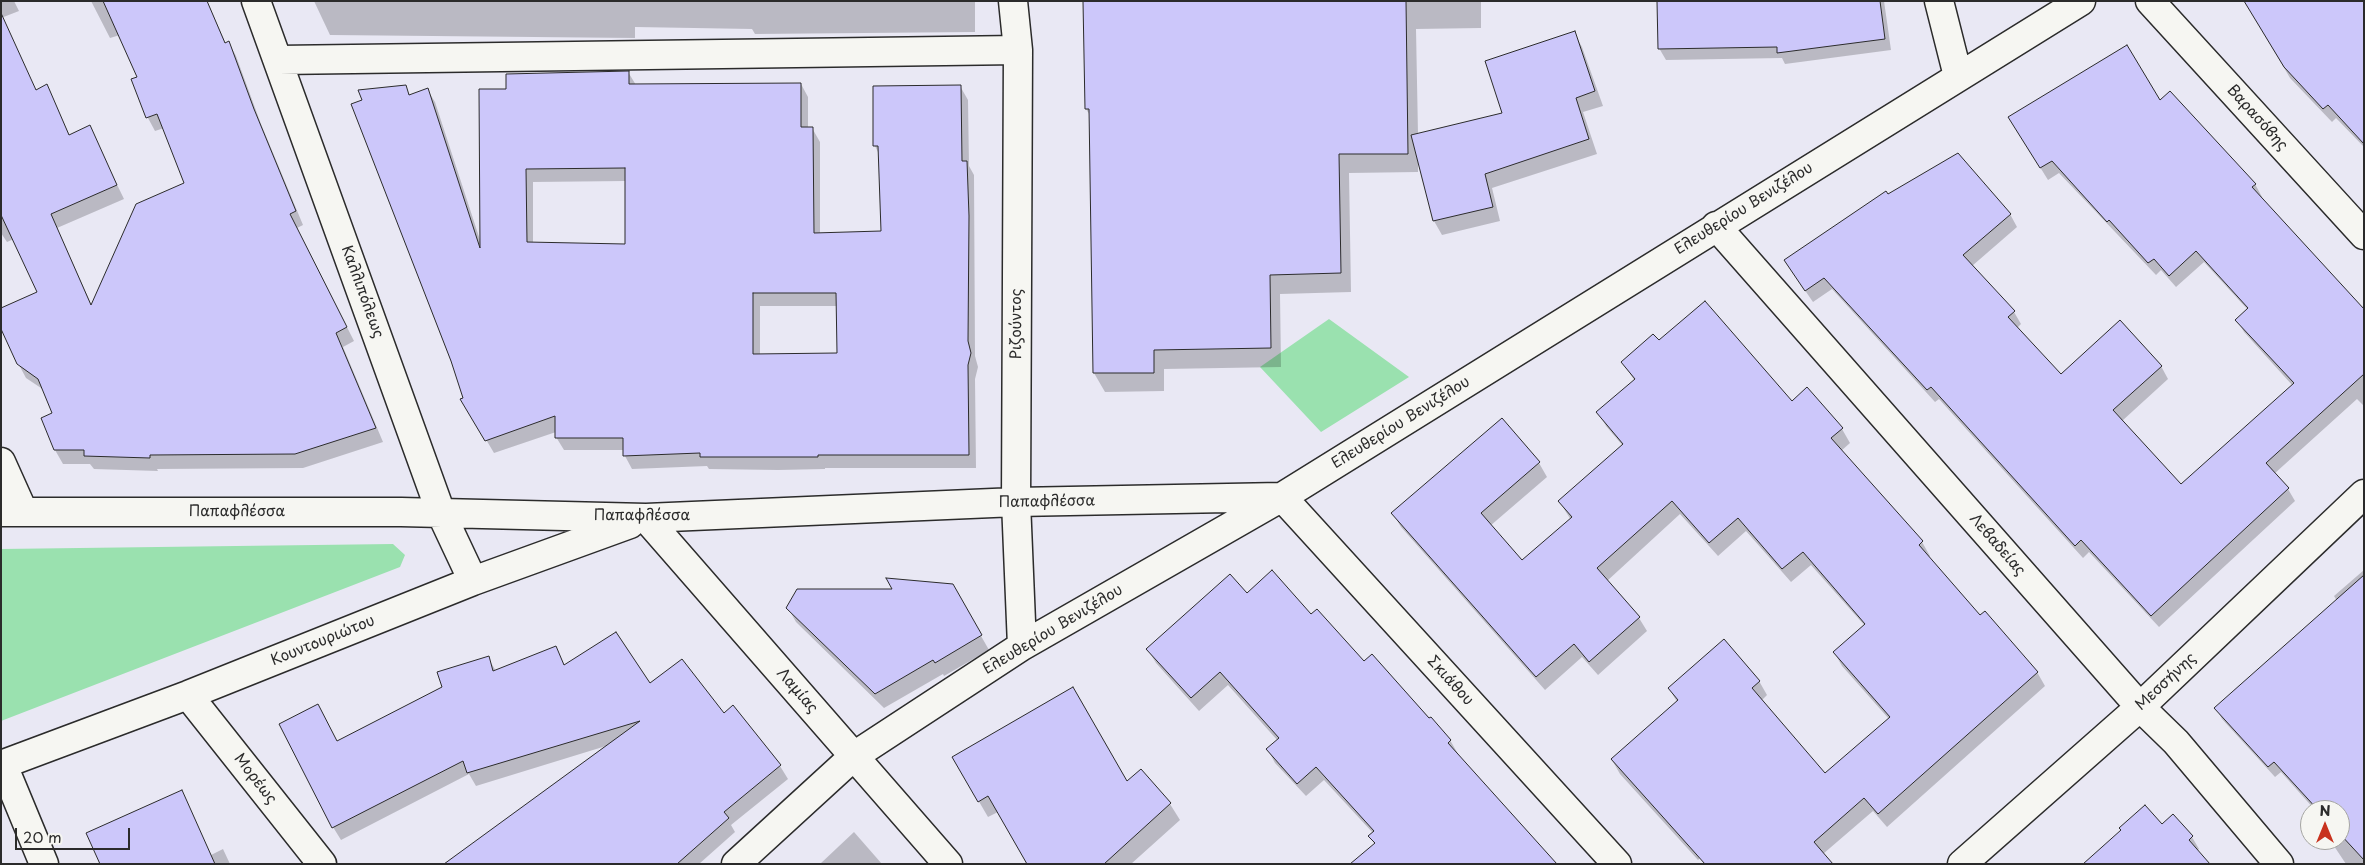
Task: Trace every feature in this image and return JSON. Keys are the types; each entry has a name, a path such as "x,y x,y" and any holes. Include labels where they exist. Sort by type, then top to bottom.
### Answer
{"street":[{"name":"Καλλιπόλεως","path":"256,1 279,60 441,513 473,581"},
{"name":"Ριζούντος","path":"1013,1 1018,50 1016,502 1022,646"},
{"path":"1939,1 1958,76"},
{"name":"Ελευθερίου Βενιζέλου","path":"736,864 854,756 1022,646 1282,497 2080,1"},
{"name":"Βαρασόβης","path":"2150,1 2364,235"},
{"path":"279,60 1018,50"},
{"name":"Λεβαδείας","path":"1716,226 2140,707 2176,742 2279,864"},
{"path":"1,462 12,512"},
{"name":"Μεσσήνης","path":"1962,864 2140,707 2364,494"},
{"name":"Παπαφλέσσα","path":"12,512 441,513 646,518 1016,502 1282,497"},
{"name":"Σκιάθου","path":"1282,497 1617,864"},
{"name":"Κουντουριώτου","path":"2,765 188,694 473,581 646,518"},
{"name":"Λαμίας","path":"646,518 948,864"},
{"name":"Μορέως","path":"188,694 322,864"},
{"path":"2,765 44,864"}],"green space":[{"path":"1329,319 1409,377 1321,432 1260,367"},
{"path":"393,544 405,555 400,567 1,721 1,549"}],"building":[{"path":"103,1 207,1 225,43 229,41 254,109 296,211 290,214 347,327 336,333 376,428 295,454 150,455 150,458 84,456 84,450 54,450 41,418 52,413 38,379 17,364 1,329 1,308 37,292 1,215 1,13 36,90 47,84 69,135 90,125 117,185 51,214 91,305 136,204 184,183 157,114 146,118 131,79 137,77"},
{"path":"1083,1 1406,1 1408,154 1339,154 1341,273 1270,275 1271,348 1154,350 1154,373 1093,373 1089,109 1085,109"},
{"path":"1657,1 1880,1 1885,39 1777,53 1777,47 1658,49"},
{"path":"2244,1 2364,1 2364,144 2328,105 2323,109 2284,67"},
{"path":"1575,31 1595,91 1576,98 1589,139 1485,174 1493,207 1433,221 1411,135 1502,113 1485,61"},
{"path":"2127,45 2160,100 2170,91 2256,184 2252,187 2364,309 2364,374 2266,463 2289,488 2151,616 2081,540 2075,546 1931,387 1927,390 1824,278 1805,291 1784,260 1886,191 1888,194 1958,153 2011,214 1963,255 2015,311 2008,317 2061,374 2120,320 2162,366 2113,410 2181,484 2294,383 2235,320 2248,308 2196,251 2169,276 2154,259 2148,263 2109,220 2107,222 2052,161 2040,168 2008,117"},
{"path":"629,71 629,84 801,83 801,127 813,127 814,233 881,231 878,146 873,146 873,86 961,85 962,161 967,161 969,216 968,341 971,353 968,365 969,455 700,457 700,453 623,456 623,438 555,438 555,416 485,441 460,399 463,398 451,361 351,104 362,100 358,90 406,85 409,95 428,88 480,248 479,89 506,89 506,74","holes":["625,168 625,244 527,242 526,169","753,293 836,293 837,353 753,354"]},
{"path":"1705,301 1792,401 1807,387 1843,428 1831,438 1923,541 1919,545 1980,615 1985,611 2038,672 1878,814 1864,798 1814,842 1833,864 1705,864 1611,759 1678,700 1668,688 1724,639 1760,681 1752,688 1825,773 1890,717 1833,652 1865,624 1803,552 1782,569 1738,518 1709,543 1672,501 1597,568 1640,617 1589,662 1574,644 1536,677 1391,513 1502,418 1540,462 1481,513 1522,560 1572,517 1558,501 1623,444 1596,412 1635,379 1621,362 1653,334 1659,340"},
{"path":"1272,570 1311,614 1317,609 1364,661 1372,654 1429,718 1431,717 1451,740 1448,743 1557,864 1350,864 1375,843 1368,836 1374,831 1316,767 1297,784 1266,749 1279,738 1220,672 1191,698 1146,649 1230,574 1247,593"},
{"path":"2364,575 2364,860 2350,845 2350,800 2309,800 2274,762 2268,767 2214,708"},
{"path":"886,578 953,584 982,635 935,663 933,660 875,694 786,608 797,589 892,589"},
{"path":"616,632 650,683 682,659 724,713 733,705 781,765 724,812 729,818 677,864 444,864 640,721 467,773 463,761 332,828 279,724 318,704 337,741 442,687 437,672 489,656 493,671 556,646 564,665"},
{"path":"1073,687 1127,781 1141,769 1171,803 1104,864 1027,864 988,796 978,802 952,757"},
{"path":"182,790 215,864 100,864 86,833"},
{"path":"2145,805 2162,824 2173,814 2193,836 2189,840 2210,864 2083,864 2121,830 2119,828"}]}
